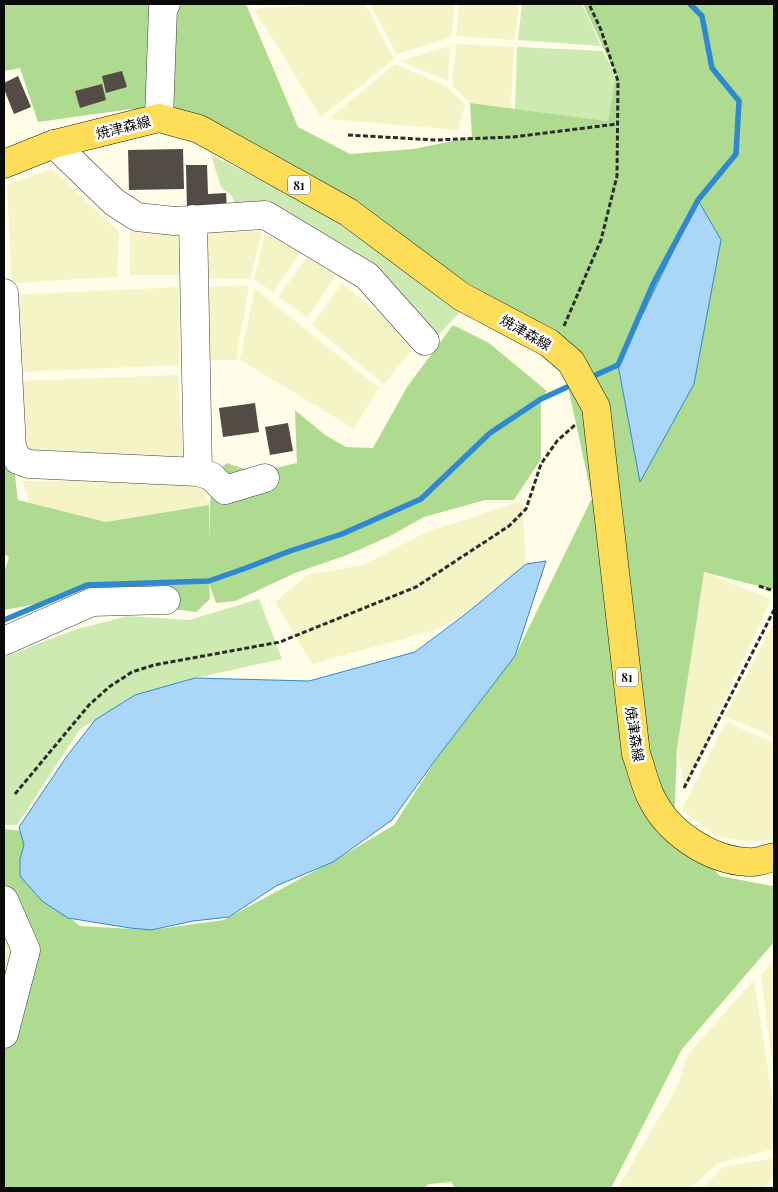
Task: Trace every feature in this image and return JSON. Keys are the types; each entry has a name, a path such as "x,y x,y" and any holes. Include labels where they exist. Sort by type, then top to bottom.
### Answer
{"main road":[{"name":"焼津森線","path":"4,164 54,144 159,118 198,129 348,212 462,297 549,343 572,362 596,407 636,754 650,795 666,820 693,844 723,858 749,863 774,858"}],"street":[{"path":"159,118 163,8 166,4"},
{"path":"54,144 114,202 137,217 174,220 267,216 367,276 425,341"},
{"path":"193,219 198,472"},
{"path":"4,293 12,448 18,460 29,464 198,472 211,476 225,490 265,478"},
{"path":"4,641 92,602 166,600"},
{"path":"4,900 26,950 4,1034"}],"path":[{"path":"562,331 601,240 617,176 618,81 601,30 589,4"},
{"path":"348,135 435,140 513,138 617,124"},
{"path":"15,794 89,705 109,687 132,672 154,664 280,642 416,587 509,526 526,509 542,464 557,441 596,407"},
{"path":"759,586 774,591"},
{"path":"684,788 774,610"}],"green space":[{"path":"4,4 246,4 298,127 350,154 414,149 472,137 470,103 608,121 616,75 583,4 774,4 774,590 704,572 677,748 674,827 720,876 774,885 774,942 682,1049 611,1188 455,1188 451,1182 429,1184 424,1188 4,1188 4,1027 33,942 4,883 4,829 24,831 26,882 80,926 151,930 224,920 342,856 394,825 439,755 515,656 592,498 558,340 202,115 131,109 38,122 20,68 4,71"},
{"path":"323,4 365,4 394,59 321,117 254,9"},
{"path":"370,4 455,4 451,37 397,54"},
{"path":"459,4 519,4 515,40 456,36"},
{"path":"522,4 582,4 601,46 518,40"},
{"path":"456,44 514,47 511,108 470,103 452,85"},
{"path":"450,46 448,81 400,61"},
{"path":"517,47 603,51 616,77 608,121 515,109"},
{"path":"395,64 446,86 465,104 459,130 329,119"},
{"path":"211,155 347,222 462,310 430,344 380,283 237,210 232,196 221,187"},
{"path":"52,169 119,232 117,277 12,283 7,185"},
{"path":"262,231 250,279 189,278 188,233"},
{"path":"130,232 183,233 182,275 130,275"},
{"path":"265,234 301,252 273,292 254,279"},
{"path":"307,257 336,275 308,317 278,297"},
{"path":"342,283 417,344 384,384 312,325"},
{"path":"249,285 236,360 194,360 194,288"},
{"path":"179,287 179,365 18,372 14,295"},
{"path":"255,289 379,388 354,429 240,360"},
{"path":"453,325 489,343 547,391 541,399 541,459 514,500 485,500 424,517 390,536 347,555 295,573 235,601 216,603 209,583 210,599 196,612 126,603 81,589 59,600 4,610 4,573 9,557 4,554 4,389 18,500 106,522 209,505 209,543 211,476 227,463 246,469 262,470 297,463 295,410 325,435 346,447 373,448 407,387"},
{"path":"178,375 183,458 24,460 22,381"},
{"path":"201,480 209,505 106,522 29,503 23,481"},
{"path":"522,500 526,567 495,588 467,613 435,630 312,664 275,602 309,574 363,565 429,531"},
{"path":"704,572 771,599 684,788 676,740"},
{"path":"259,599 282,659 195,678 135,695 80,729 17,825 4,825 4,657 74,630 128,616 189,620"},
{"path":"774,623 774,737 725,716"},
{"path":"726,722 774,743 774,839 749,842 716,836 682,810"},
{"path":"4,931 20,950 4,996"},
{"path":"774,960 774,1077 761,976"},
{"path":"754,980 774,1109 774,1149 718,1163 691,1188 618,1188 677,1087 688,1054"},
{"path":"774,1158 774,1175 765,1188 703,1188 723,1167"}],"water":[{"path":"698,200 721,240 694,384 640,482 618,365"},
{"path":"546,561 515,656 392,820 333,862 276,886 229,917 193,921 151,930 68,918 42,901 20,876 20,859 24,845 19,827 67,756 95,720 135,695 195,678 309,681 415,652 467,613 526,564"}],"building":[{"path":"122,71 127,87 106,93 102,76"},
{"path":"18,76 31,107 14,114 4,89 4,83"},
{"path":"102,84 106,100 80,108 75,91"},
{"path":"183,149 184,189 129,190 128,150"},
{"path":"186,165 207,165 208,194 226,193 227,209 187,210"},
{"path":"255,403 259,432 223,437 219,408"},
{"path":"288,423 293,451 270,455 265,427"}],"waterway":[{"path":"589,378 618,365 653,284 698,200 736,154 739,101 712,68 702,16 690,4"},
{"path":"4,620 87,585 209,581 342,534 421,499 490,433 541,399 576,383"}]}
